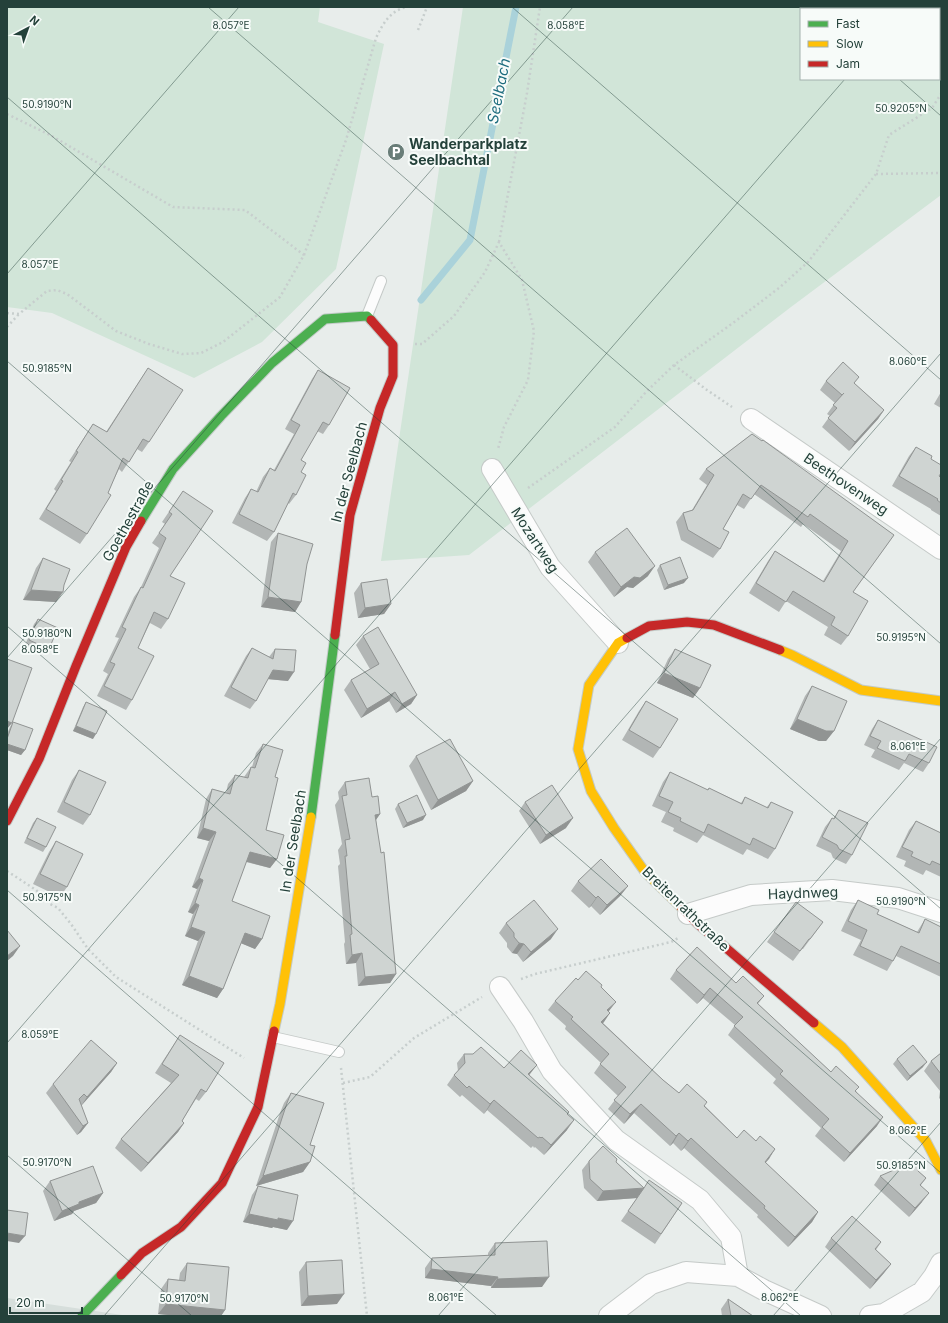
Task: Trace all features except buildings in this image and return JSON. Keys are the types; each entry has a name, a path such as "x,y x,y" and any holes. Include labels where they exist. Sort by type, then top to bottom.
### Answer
{"street":[{"path":"367,316 393,344"},
{"name":"Goethestraße","path":"7,821 39,759 126,547 173,469 272,363 325,319 367,316"},
{"name":"In der Seelbach","path":"82,1316 142,1253 181,1226 222,1183 258,1107 292,936 315,795 350,515 380,408 394,376 393,344"},
{"name":"Beethovenweg","path":"751,419 941,549"},
{"name":"Mozartweg","path":"492,469 550,567 618,642"},
{"name":"Breitenrathstraße","path":"941,700 931,700 861,690 792,655 714,625 687,622 649,626 618,642 589,685 578,749 591,791 614,828 645,872 688,914 842,1047 926,1141 941,1170"},
{"name":"Haydnweg","path":"688,914 751,895 832,890 898,898 941,912"},
{"path":"500,988 523,1021 552,1071 616,1140 700,1200 731,1238 738,1276"},
{"path":"609,1316 650,1284 686,1272 738,1276 764,1290 821,1316"},
{"path":"870,1316 884,1314 922,1292 939,1274"}],"lane":[{"path":"367,316 381,281"},
{"path":"273,1037 340,1052"}],"path":[{"path":"7,327 19,314 48,291 57,290 67,294 116,331 149,344 182,354 201,353 223,342 280,297 304,255 346,140 376,38 383,24 391,15 400,8 407,7"},
{"path":"418,30 427,7"},
{"path":"393,344 422,344 454,316 485,272 500,242 528,93 540,7"},
{"path":"510,501 615,427 646,392 674,365 762,301 808,262 876,174 889,135 932,108 941,94"},
{"path":"7,114 52,136 173,207 244,210 304,255"},
{"path":"876,174 941,173"},
{"path":"492,469 504,427 528,380 534,331 522,280 500,242"},
{"path":"7,313 19,314"},
{"path":"674,365 707,390 751,419"},
{"path":"7,871 36,890 50,904 58,908 88,949 116,977 266,1072"},
{"path":"342,1083 370,1077 414,1038 500,988 535,974 671,942"},
{"path":"340,1052 367,1316"}],"shaded area":[{"path":"7,1298 129,1316 7,1316"}],"green space":[{"path":"7,7 320,7 318,22 384,44 336,269 262,342 194,378 52,313 7,307"},
{"path":"463,7 941,7 941,195 791,307 469,555 381,561"}],"waterway":[{"name":"Seelbach","path":"421,300 470,240 516,7"}],"traffic: fast":[{"path":"141,521 173,469 272,363 325,319 367,316 371,320"},
{"path":"311,817 335,635"},
{"path":"82,1316 121,1275"}],"traffic: slow":[{"path":"627,638 618,643 589,685 578,749 591,791 614,828 645,872 681,907"},
{"path":"780,650 861,690 941,701"},
{"path":"274,1031 280,1004 311,817"},
{"path":"814,1023 842,1047 926,1141 941,1170"}],"traffic: jam":[{"path":"335,635 350,515 380,408 393,376 393,345 371,320"},
{"path":"7,821 39,759 126,547 141,521"},
{"path":"627,638 649,626 687,622 714,625 780,650"},
{"path":"681,907 698,924 814,1023"},
{"path":"121,1275 142,1253 181,1227 222,1183 258,1107 274,1031"}],"place":[{"name":"Wanderparkplatz Seelbachtal","path":"396,152"}]}
